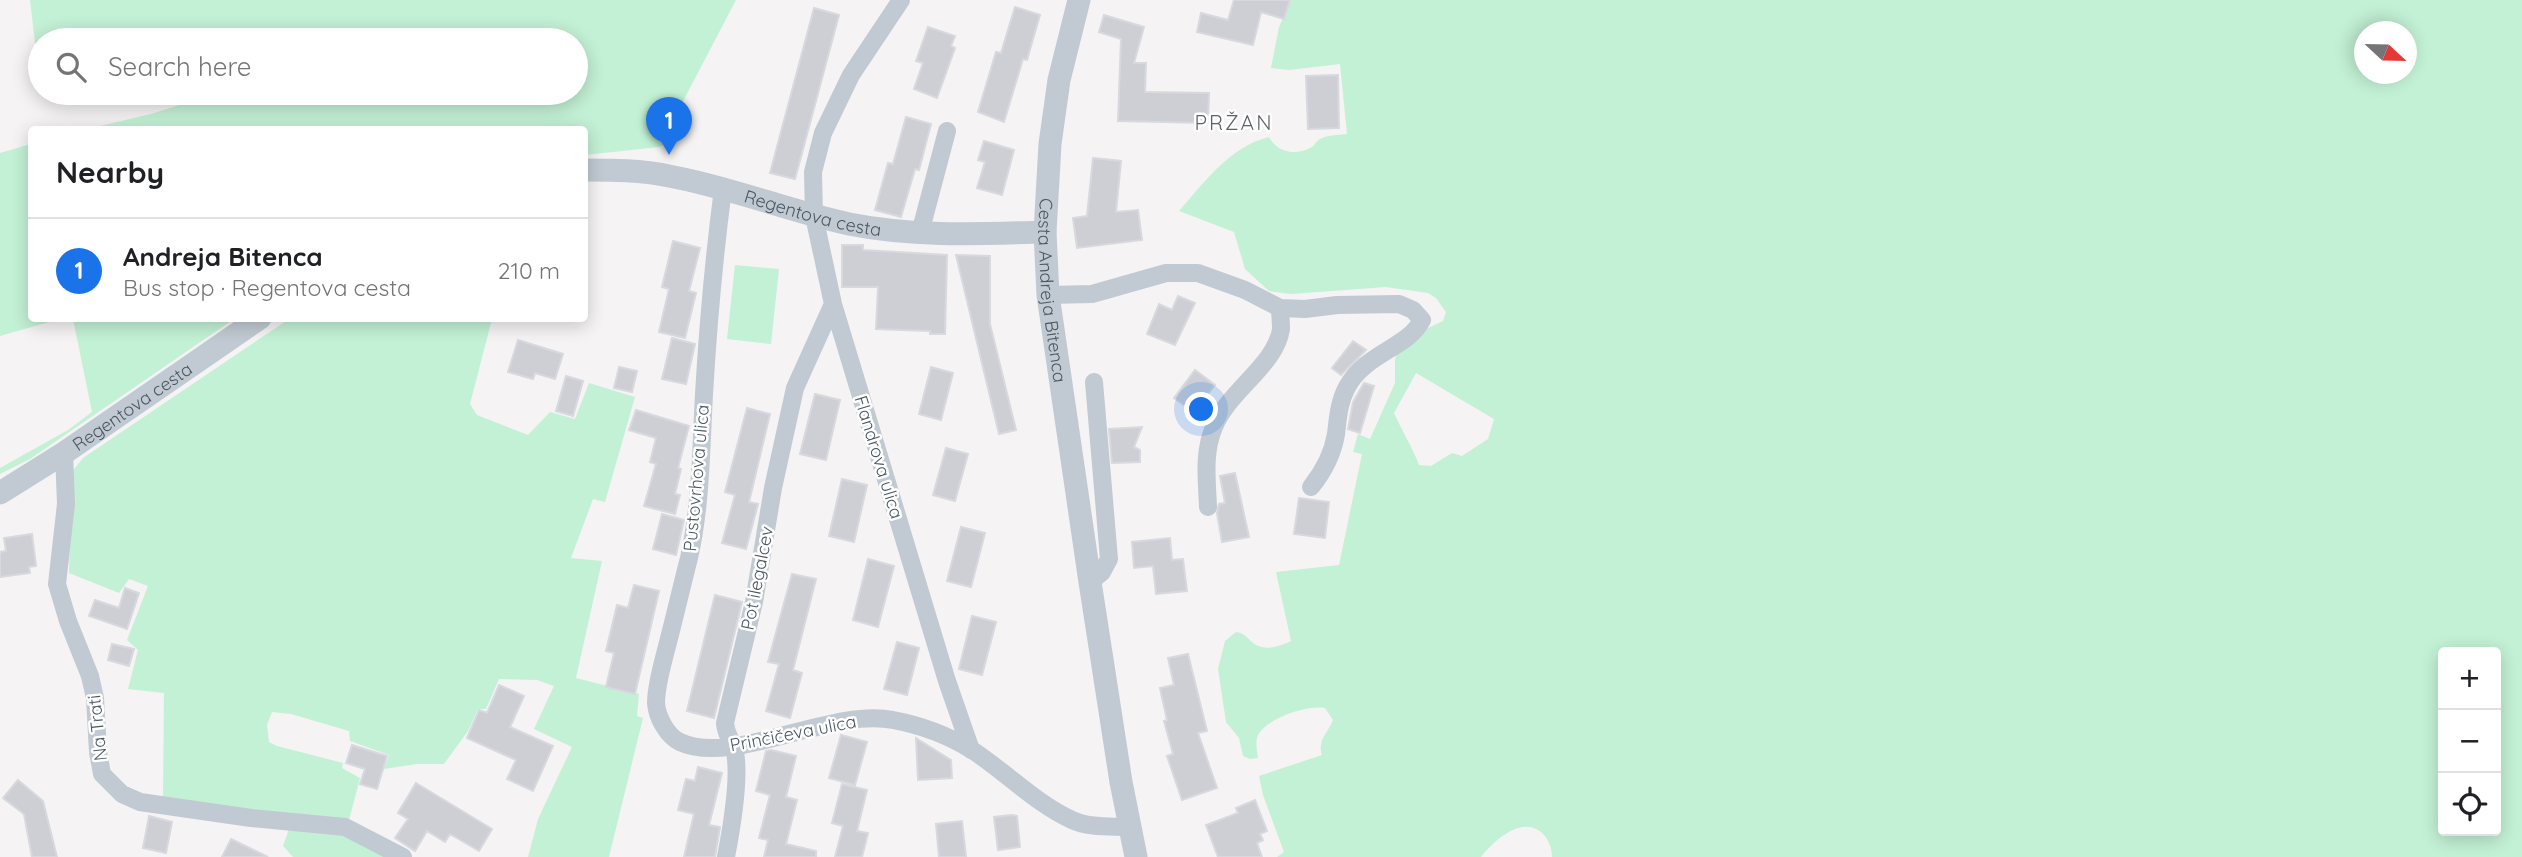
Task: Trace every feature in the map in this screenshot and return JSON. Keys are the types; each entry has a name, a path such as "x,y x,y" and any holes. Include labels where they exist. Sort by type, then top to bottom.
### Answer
{"street":[{"name":"Flandrova ulica","path":"901,0 852,75 823,133 813,172 814,216 833,303 943,668 971,750"},
{"name":"Cesta Andreja Bitenca","path":"1078,0 1059,80 1051,135 1045,232 1048,295 1059,386 1136,857"},
{"path":"920,233 947,131"},
{"name":"Regentova cesta","path":"588,170 658,174 723,189 814,216 881,229 920,233 1045,232"},
{"name":"Pustovrhova ulica","path":"692,747 672,737 659,717 656,702 663,662 694,537 708,318 723,189"},
{"path":"1048,295 1092,294 1166,273 1198,273 1245,290 1280,307 1305,309 1337,305 1399,304 1413,310 1422,320 1416,331 1368,361 1348,385 1338,409 1329,457 1311,487"},
{"name":"Pot ilegalcev","path":"726,857 732,825 736,768 734,747 726,736 725,723 754,602 773,488 795,388 833,303"},
{"path":"1208,507 1205,461 1214,427 1229,401 1273,353 1280,330 1280,307"},
{"name":"Regentova cesta","path":"0,493 64,453 254,322"},
{"name":"Cesta Andreja Bitenca","path":"1090,582 1102,572 1109,559 1094,383"},
{"name":"Na Trati","path":"64,453 66,504 57,584 68,621 90,676 95,698 102,774 121,794 140,802 251,818 345,827 403,857"},
{"name":"Prinčičeva ulica","path":"692,747 734,747 811,727 882,718 934,732 971,750"},
{"path":"971,750 1072,820 1098,826 1129,827"}],"green space":[{"path":"30,0 736,0 680,107 666,144 588,155 588,126 100,126 179,105 588,105 588,28 33,28"},
{"path":"1291,0 2522,0 2522,857 1552,857 1545,836 1537,829 1528,827 1510,831 1481,857 1277,857 1284,852 1263,795 1259,776 1322,755 1322,741 1333,720 1325,708 1308,709 1278,718 1258,735 1258,758 1243,756 1239,738 1226,722 1218,669 1225,641 1236,632 1265,648 1291,641 1276,572 1339,565 1362,454 1353,452 1358,434 1370,439 1395,383 1395,360 1399,346 1407,338 1443,321 1446,312 1436,298 1428,293 1386,287 1291,294 1269,291 1245,269 1234,232 1179,211 1208,177 1230,157 1255,142 1269,137 1277,147 1293,152 1306,150 1329,136 1347,134 1340,64 1289,70 1271,68 1279,27","holes":["1416,373 1494,419 1488,439 1462,456 1452,453 1431,466 1419,465 1394,413"]},
{"path":"28,145 28,322 49,322 0,336 0,153"},
{"path":"735,265 779,269 771,344 727,339"},
{"path":"74,322 230,322 30,459 0,474 0,468 68,430 92,412"},
{"path":"285,322 491,322 470,404 477,415 528,435 550,412 575,419 589,383 635,397 605,502 593,499 571,558 602,561 576,678 639,694 637,716 643,718 609,857 528,857 538,819 572,747 534,729 554,686 537,680 499,679 486,709 478,709 468,731 444,764 417,764 384,769 389,755 350,741 349,731 291,714 272,712 267,725 269,742 343,763 342,768 360,778 349,820 217,808 163,800 164,693 128,689 138,650 127,640 148,586 129,579 119,593 69,573 71,473 83,458"},
{"path":"289,829 333,830 390,857 293,857 283,846"}],"building":[{"path":"1234,0 1290,0 1284,19 1261,12 1253,45 1197,32 1201,13 1228,20"},
{"path":"1015,7 1040,15 1004,122 978,112 996,52 1001,53"},
{"path":"814,8 839,15 795,179 770,173"},
{"path":"1104,15 1144,27 1134,63 1146,63 1145,92 1209,93 1208,123 1118,121 1121,39 1099,32"},
{"path":"928,27 955,36 951,46 955,48 937,98 914,89 923,63 916,61"},
{"path":"1338,75 1339,128 1308,129 1306,76"},
{"path":"906,117 931,124 919,170 915,169 901,217 875,210 888,163 893,164"},
{"path":"984,141 1014,150 1002,195 977,188 985,162 978,160"},
{"path":"1093,158 1121,161 1116,212 1138,210 1142,240 1077,248 1073,218 1087,216"},
{"path":"673,241 700,248 689,291 696,293 685,338 659,332 669,289 662,287"},
{"path":"842,245 863,245 863,250 947,255 945,334 876,329 878,287 842,287"},
{"path":"956,255 990,256 990,324 1016,430 999,434"},
{"path":"1178,296 1195,303 1175,345 1147,334 1159,304 1172,310"},
{"path":"672,338 695,344 686,384 662,379"},
{"path":"518,340 563,354 555,379 535,373 533,379 508,372"},
{"path":"1353,341 1366,350 1341,375 1332,368"},
{"path":"619,367 637,371 632,392 614,388"},
{"path":"931,367 953,373 941,420 919,414"},
{"path":"1195,370 1215,385 1194,412 1174,398"},
{"path":"566,376 583,381 573,416 556,411"},
{"path":"1364,383 1374,386 1360,433 1348,429 1353,402"},
{"path":"815,394 840,400 826,460 800,454"},
{"path":"747,408 770,414 749,502 758,504 746,549 722,543 735,495 725,492"},
{"path":"636,410 689,426 678,468 681,469 675,494 680,495 675,514 644,506 656,464 650,462 656,438 629,430"},
{"path":"1142,427 1134,447 1140,450 1140,462 1112,463 1109,429"},
{"path":"946,448 968,454 955,501 933,495"},
{"path":"1235,473 1249,537 1222,542 1217,513 1219,504 1225,503 1220,476"},
{"path":"842,479 867,485 854,542 829,536"},
{"path":"1299,498 1329,502 1325,538 1294,534"},
{"path":"662,514 684,520 676,555 653,549"},
{"path":"961,527 985,533 971,587 947,581"},
{"path":"32,534 36,566 29,567 30,573 0,577 0,552 6,551 4,538"},
{"path":"1170,538 1172,560 1183,559 1187,591 1156,594 1153,566 1134,568 1132,542"},
{"path":"868,559 894,566 878,627 853,620"},
{"path":"792,574 816,579 793,670 802,673 790,718 766,711 779,664 768,662"},
{"path":"634,585 659,591 635,694 606,687 614,653 606,651 617,605 628,608"},
{"path":"125,588 139,593 127,629 89,616 95,600 119,608"},
{"path":"715,595 742,602 714,718 687,711"},
{"path":"972,616 996,622 982,675 959,669"},
{"path":"897,642 919,648 907,695 884,689"},
{"path":"112,644 134,649 129,666 108,660"},
{"path":"1188,654 1207,731 1198,733 1217,788 1182,800 1167,756 1173,754 1164,721 1167,720 1160,688 1174,685 1168,658"},
{"path":"499,685 524,696 510,727 553,746 533,791 507,779 516,760 467,738 479,710 487,713"},
{"path":"841,735 867,742 855,785 829,778"},
{"path":"916,738 951,760 952,778 918,780"},
{"path":"352,745 387,756 377,789 360,784 365,769 346,763"},
{"path":"766,751 796,756 786,797 797,800 786,844 816,851 816,857 764,857 768,840 759,838 770,795 756,791"},
{"path":"698,767 722,773 709,825 720,827 715,857 684,857 694,814 678,810 686,779 695,781"},
{"path":"18,780 43,801 57,857 32,857 24,814 3,798"},
{"path":"416,783 492,829 479,851 450,834 445,842 427,831 415,851 395,838 408,819 398,813"},
{"path":"842,784 867,790 857,831 868,833 862,857 835,857 843,826 832,823"},
{"path":"1255,800 1267,831 1260,834 1263,840 1257,843 1262,857 1218,857 1206,825 1238,813 1236,808"},
{"path":"149,816 172,822 166,853 143,848"},
{"path":"1017,816 1020,847 998,850 994,817"},
{"path":"962,821 966,857 939,857 936,824"},
{"path":"231,839 268,857 222,857"}],"place":[{"name":"Andreja Bitenca","path":"669,155"}],"district":[{"name":"PRŽAN","path":"1234,122"}]}
